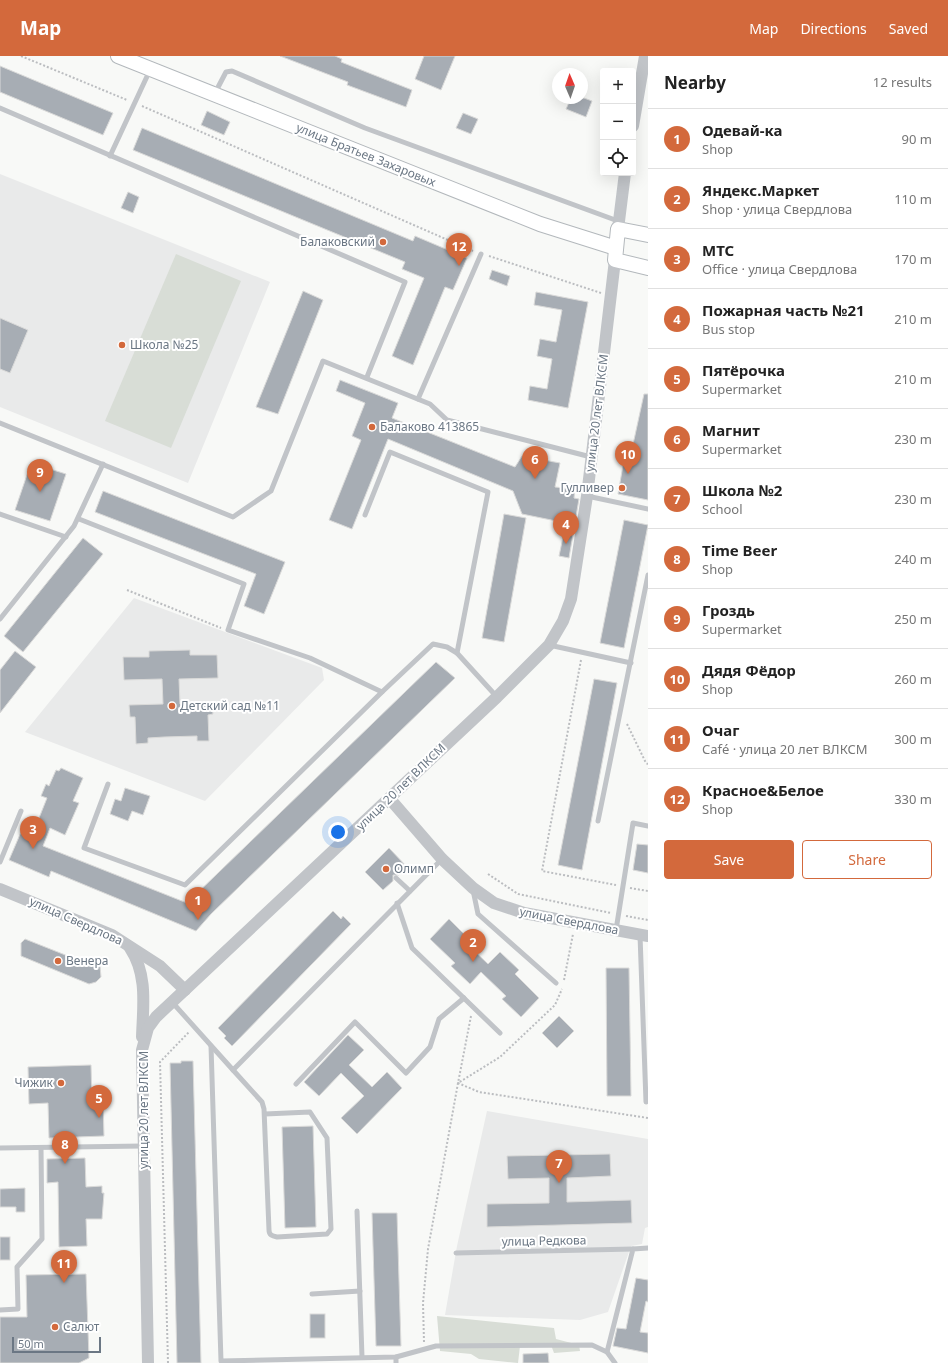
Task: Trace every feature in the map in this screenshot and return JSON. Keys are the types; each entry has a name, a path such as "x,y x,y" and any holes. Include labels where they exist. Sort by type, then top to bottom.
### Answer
{"main road":[{"name":"улица Братьев Захаровых","path":"118,56 648,268"},
{"path":"618,225 648,236"},
{"name":"улица 20 лет ВЛКСМ","path":"615,254 618,225"}],"street":[{"path":"636,108 645,56"},
{"name":"улица 20 лет ВЛКСМ","path":"618,225 625,176"},
{"name":"улица 20 лет ВЛКСМ","path":"148,1363 142,1050 148,1028 156,1017 390,799 549,645 563,621 571,599 592,457 615,254"},
{"name":"улица Свердлова","path":"390,799 442,859 473,888 494,902 518,911 644,936"},
{"name":"улица Свердлова","path":"0,889 89,924 127,944 160,966 185,990"},
{"path":"127,944 138,962 143,980 142,1050"}],"lane":[{"path":"110,156 150,69"},
{"path":"214,95 226,72 232,71 365,128 618,225"},
{"path":"0,108 405,282 366,377"},
{"path":"418,399 481,254"},
{"path":"0,423 233,516 271,491 323,361 430,404 447,420 592,457"},
{"path":"365,515 390,452 488,492 457,653"},
{"path":"0,619 66,537 79,518 103,464"},
{"path":"587,496 648,509"},
{"path":"0,514 66,537"},
{"path":"79,518 244,584 228,630 310,658 382,692"},
{"path":"598,821 648,575"},
{"path":"108,784 84,848 185,885 433,644 447,647 457,653 497,697"},
{"path":"549,645 631,663"},
{"path":"0,862 21,811"},
{"path":"616,930 633,822 648,826"},
{"path":"233,1070 442,859"},
{"path":"396,878 410,891"},
{"path":"473,888 478,914 556,983"},
{"path":"397,903 412,948 500,1033"},
{"path":"644,936 646,1102"},
{"path":"296,1084 355,1022 406,1073 430,1047 439,1019 464,998"},
{"path":"172,1002 262,1102 265,1114 269,1233 272,1236 277,1237 327,1234 331,1228 327,1138 310,1112 265,1114"},
{"path":"211,1046 221,1361 396,1357 436,1346 592,1345 607,1352 615,1363"},
{"path":"0,1148 144,1146"},
{"path":"0,1310 18,1309 17,1267 42,1239 40,1148"},
{"path":"357,1211 362,1357"},
{"name":"улица Редкова","path":"456,1253 648,1248"},
{"path":"607,1352 633,1249"},
{"path":"312,1294 360,1291"},
{"path":"396,1357 396,1363"}],"path":[{"path":"21,56 134,103 481,254 611,296"},
{"path":"127,590 228,630"},
{"path":"582,653 542,871 648,891"},
{"path":"621,712 646,763 648,764"},
{"path":"488,874 518,894 648,920"},
{"path":"564,981 575,923"},
{"path":"458,1083 500,1057 555,1005 562,989"},
{"path":"424,1349 423,1303 428,1249 473,1007"},
{"path":"168,1363 160,1062 194,1027"},
{"path":"458,1083 479,1092 648,1118"}],"shaded area":[{"name":"Школа №25","path":"0,174 270,282 188,483 0,407"},
{"path":"176,254 241,281 171,448 105,421"},
{"name":"Детский сад №11","path":"134,598 322,668 324,680 205,801 25,732"},
{"path":"487,1111 648,1139 648,1227 645,1228 642,1244 631,1246 608,1312 580,1320 445,1315 457,1246"},
{"path":"437,1316 554,1328 556,1339 579,1345 580,1351 554,1353 551,1345 520,1346 518,1363 479,1359 471,1354 440,1351"}],"building":[{"path":"280,56 335,56 342,59 341,62 412,90 406,107 347,85 348,82"},
{"path":"424,56 455,56 441,90 415,79"},
{"path":"0,66 113,113 103,135 0,92"},
{"path":"588,100 592,101 586,117 566,109 568,104 588,104"},
{"path":"207,111 230,122 224,135 201,125"},
{"path":"463,113 478,119 471,134 456,128"},
{"path":"142,128 413,241 415,236 467,258 453,290 445,287 413,365 392,356 424,278 402,269 405,262 133,150"},
{"path":"128,192 139,197 133,213 121,208"},
{"path":"492,270 510,276 507,286 489,279"},
{"path":"303,291 323,300 278,414 256,407"},
{"path":"536,292 588,302 568,408 528,400 530,386 547,389 552,359 537,356 540,339 556,342 562,310 534,305"},
{"path":"0,318 28,330 10,373 0,369"},
{"path":"340,380 398,403 392,418 515,467 522,456 560,463 555,487 575,489 574,498 579,499 569,558 559,556 566,523 522,514 513,491 388,439 352,529 329,520 361,440 352,436 365,403 336,391"},
{"path":"644,394 648,394 648,500 618,494 626,448 632,449"},
{"path":"31,463 66,474 50,521 15,510"},
{"path":"103,491 285,562 264,614 244,606 256,574 95,512"},
{"path":"504,514 526,518 504,642 482,638"},
{"path":"624,520 648,525 624,648 600,643"},
{"path":"83,538 103,554 23,652 4,636"},
{"path":"190,650 190,655 217,655 218,678 179,679 180,704 212,703 213,714 208,715 209,741 197,741 197,736 164,737 148,738 148,743 136,744 135,717 130,717 129,705 163,704 162,679 124,680 123,657 149,657 149,651"},
{"path":"15,651 36,667 0,713 0,670"},
{"path":"436,662 455,678 211,914 196,931 51,871 49,877 9,860 27,818 37,823 47,798 41,796 46,784 49,786 56,770 59,771 61,768 83,778 73,801 79,803 65,835 50,828 43,846 187,903"},
{"path":"594,679 617,683 582,870 558,865"},
{"path":"125,788 150,796 143,815 132,811 128,821 110,814 115,799 121,801"},
{"path":"637,844 648,845 648,873 633,870"},
{"name":"Олимп","path":"389,848 407,867 399,875 393,875 393,881 383,890 365,872"},
{"path":"333,911 341,919 343,916 351,924 232,1046 224,1038 226,1036 218,1028"},
{"path":"449,919 467,937 464,941 488,964 500,952 519,970 515,974 539,998 521,1017 502,999 506,996 481,972 470,984 451,966 455,963 430,939"},
{"name":"Венера","path":"25,939 83,962 87,960 95,961 100,966 101,977 96,982 89,984 21,956 21,943"},
{"path":"606,968 629,968 631,1096 607,1096"},
{"path":"559,1016 574,1031 557,1048 542,1033"},
{"path":"348,1035 364,1050 349,1065 372,1087 387,1072 402,1088 357,1134 341,1118 364,1096 341,1073 319,1096 304,1082"},
{"path":"181,1061 193,1061 201,1363 177,1363 170,1063 181,1063"},
{"path":"91,1065 92,1101 103,1101 104,1136 49,1138 48,1103 29,1104 28,1067"},
{"path":"313,1126 316,1227 285,1228 282,1127"},
{"path":"610,1154 611,1176 567,1178 567,1202 631,1200 632,1223 487,1227 487,1204 549,1203 549,1178 508,1179 507,1156"},
{"path":"85,1158 86,1187 102,1186 102,1193 104,1193 102,1219 86,1219 87,1246 59,1247 58,1182 47,1183 47,1159"},
{"path":"25,1188 25,1212 16,1212 16,1207 0,1207 0,1189"},
{"path":"372,1213 397,1213 401,1346 376,1346"},
{"path":"0,1237 10,1237 10,1260 0,1260"},
{"name":"Салют","path":"86,1274 89,1358 79,1363 0,1363 0,1317 27,1317 26,1275"},
{"path":"636,1278 648,1280 648,1302 646,1301 640,1332 648,1333 648,1353 613,1346 617,1328 626,1329"},
{"path":"310,1314 325,1314 325,1338 310,1338"},
{"path":"548,1353 549,1363 523,1363 523,1354"}],"place":[{"name":"Балаковский","path":"383,242"},
{"name":"Красное&Белое","path":"459,266"},
{"name":"Школа №25","path":"122,345"},
{"name":"Балаково 413865","path":"372,427"},
{"name":"Дядя Фёдор","path":"628,474"},
{"name":"Магнит","path":"535,479"},
{"name":"Гулливер","path":"622,488"},
{"name":"Гроздь","path":"40,492"},
{"name":"Пожарная часть №21","path":"566,544"},
{"name":"Детский сад №11","path":"172,706"},
{"name":"МТС","path":"33,849"},
{"name":"Олимп","path":"386,869"},
{"name":"Одевай-ка","path":"198,920"},
{"name":"Венера","path":"58,961"},
{"name":"Яндекс.Маркет","path":"473,962"},
{"name":"Чижик","path":"61,1083"},
{"name":"Пятёрочка","path":"99,1118"},
{"name":"Time Beer","path":"65,1164"},
{"name":"Школа №2","path":"559,1183"},
{"name":"Очаг","path":"64,1283"},
{"name":"Салют","path":"55,1327"}]}
